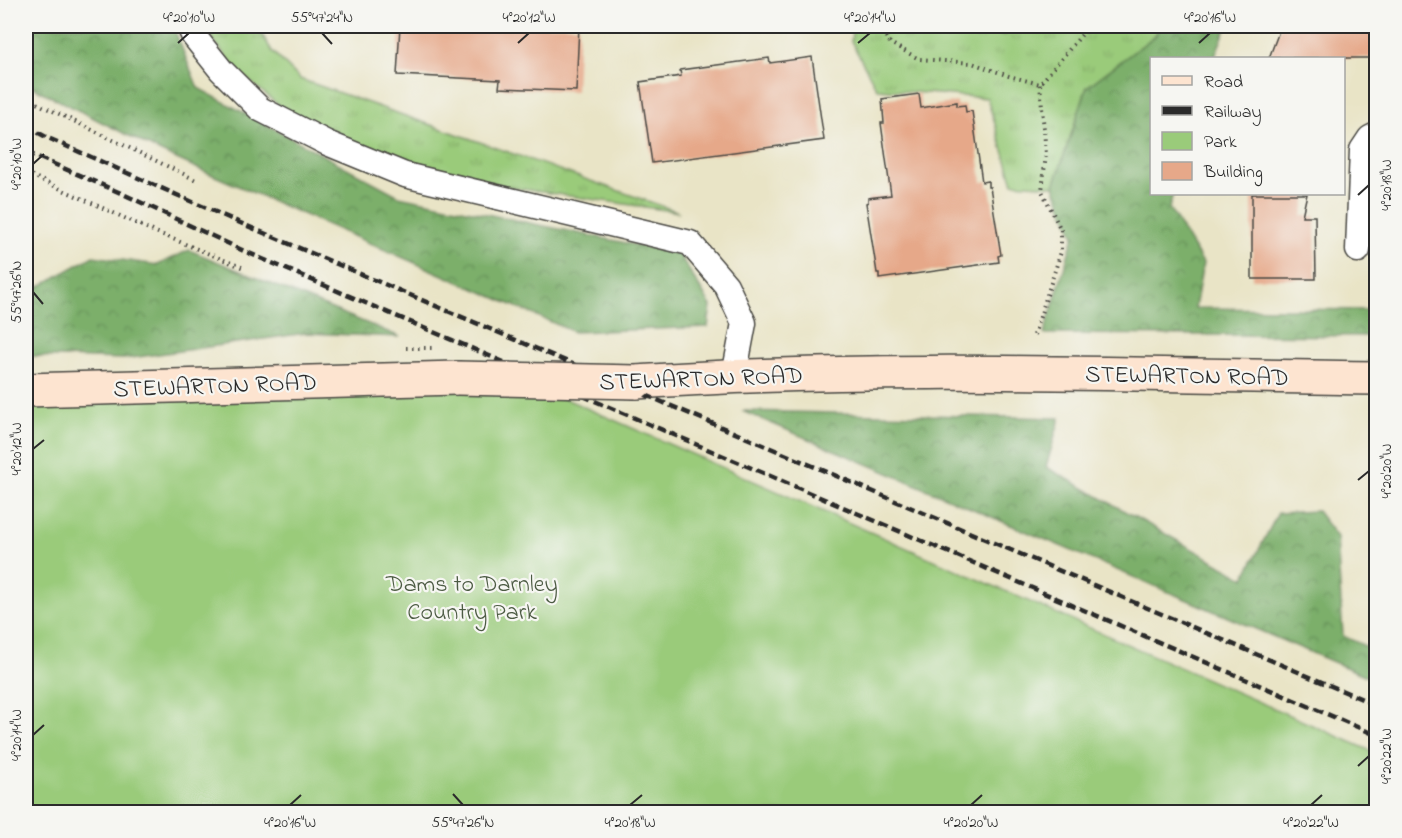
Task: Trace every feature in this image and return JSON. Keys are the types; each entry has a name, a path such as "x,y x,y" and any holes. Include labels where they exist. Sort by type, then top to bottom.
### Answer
{"main road":[{"name":"STEWARTON ROAD","path":"26,390 457,378 636,382 734,376 1082,373 1377,378"}],"lane":[{"path":"189,26 193,35 221,70 260,109 327,143 405,175 690,243 726,285 744,323 734,376"},
{"path":"1358,250 1362,150 1370,138 1377,135"}],"path":[{"path":"880,26 890,44 919,59 972,63 1040,84"},
{"path":"1033,338 1061,252 1061,230 1042,191 1046,154 1040,84 1084,32 1112,26"},
{"path":"26,98 198,182"},
{"path":"26,173 153,231 244,268"}],"green space":[{"path":"26,26 173,26 198,88 399,196 679,254 711,306 708,327 574,332 201,170 26,84"},
{"path":"203,26 257,26 272,51 300,79 679,212 488,184 356,148 296,119 237,71"},
{"path":"853,26 1158,26 1156,35 1087,87 1054,186 1013,183 987,98 877,89 851,41"},
{"path":"940,26 1019,26 1005,35 947,29"},
{"path":"1158,26 1227,26 1214,57 1150,57 1150,195 1173,195 1169,208 1203,263 1195,308 1376,310 1376,336 1044,334 1074,236 1054,186 1087,87 1156,35"},
{"path":"189,250 400,337 306,333 124,359 26,356 26,294 93,256 158,265"},
{"name":"Dams to Darnley Country Park","path":"520,379 1376,753 1376,812 26,812 26,389"},
{"path":"742,411 1060,418 1046,467 1244,578 1278,513 1317,511 1337,537 1343,636 1376,651 1376,680"}],"building":[{"path":"400,26 579,26 576,91 499,88 500,80 397,75"},
{"path":"1281,26 1377,26 1377,58 1269,57"},
{"path":"812,57 824,140 652,163 640,82 681,76 680,70 769,58 770,63"},
{"path":"919,94 921,108 957,102 957,106 965,105 966,112 972,111 982,182 988,181 988,187 990,187 1001,255 998,256 999,262 879,279 866,203 868,198 891,195 881,123 884,123 882,99"},
{"path":"1252,195 1307,195 1302,216 1315,216 1316,279 1252,279"}],"railway":[{"path":"26,126 48,138 238,222 1376,705"},
{"path":"26,152 123,194 244,251 1376,735"}]}
